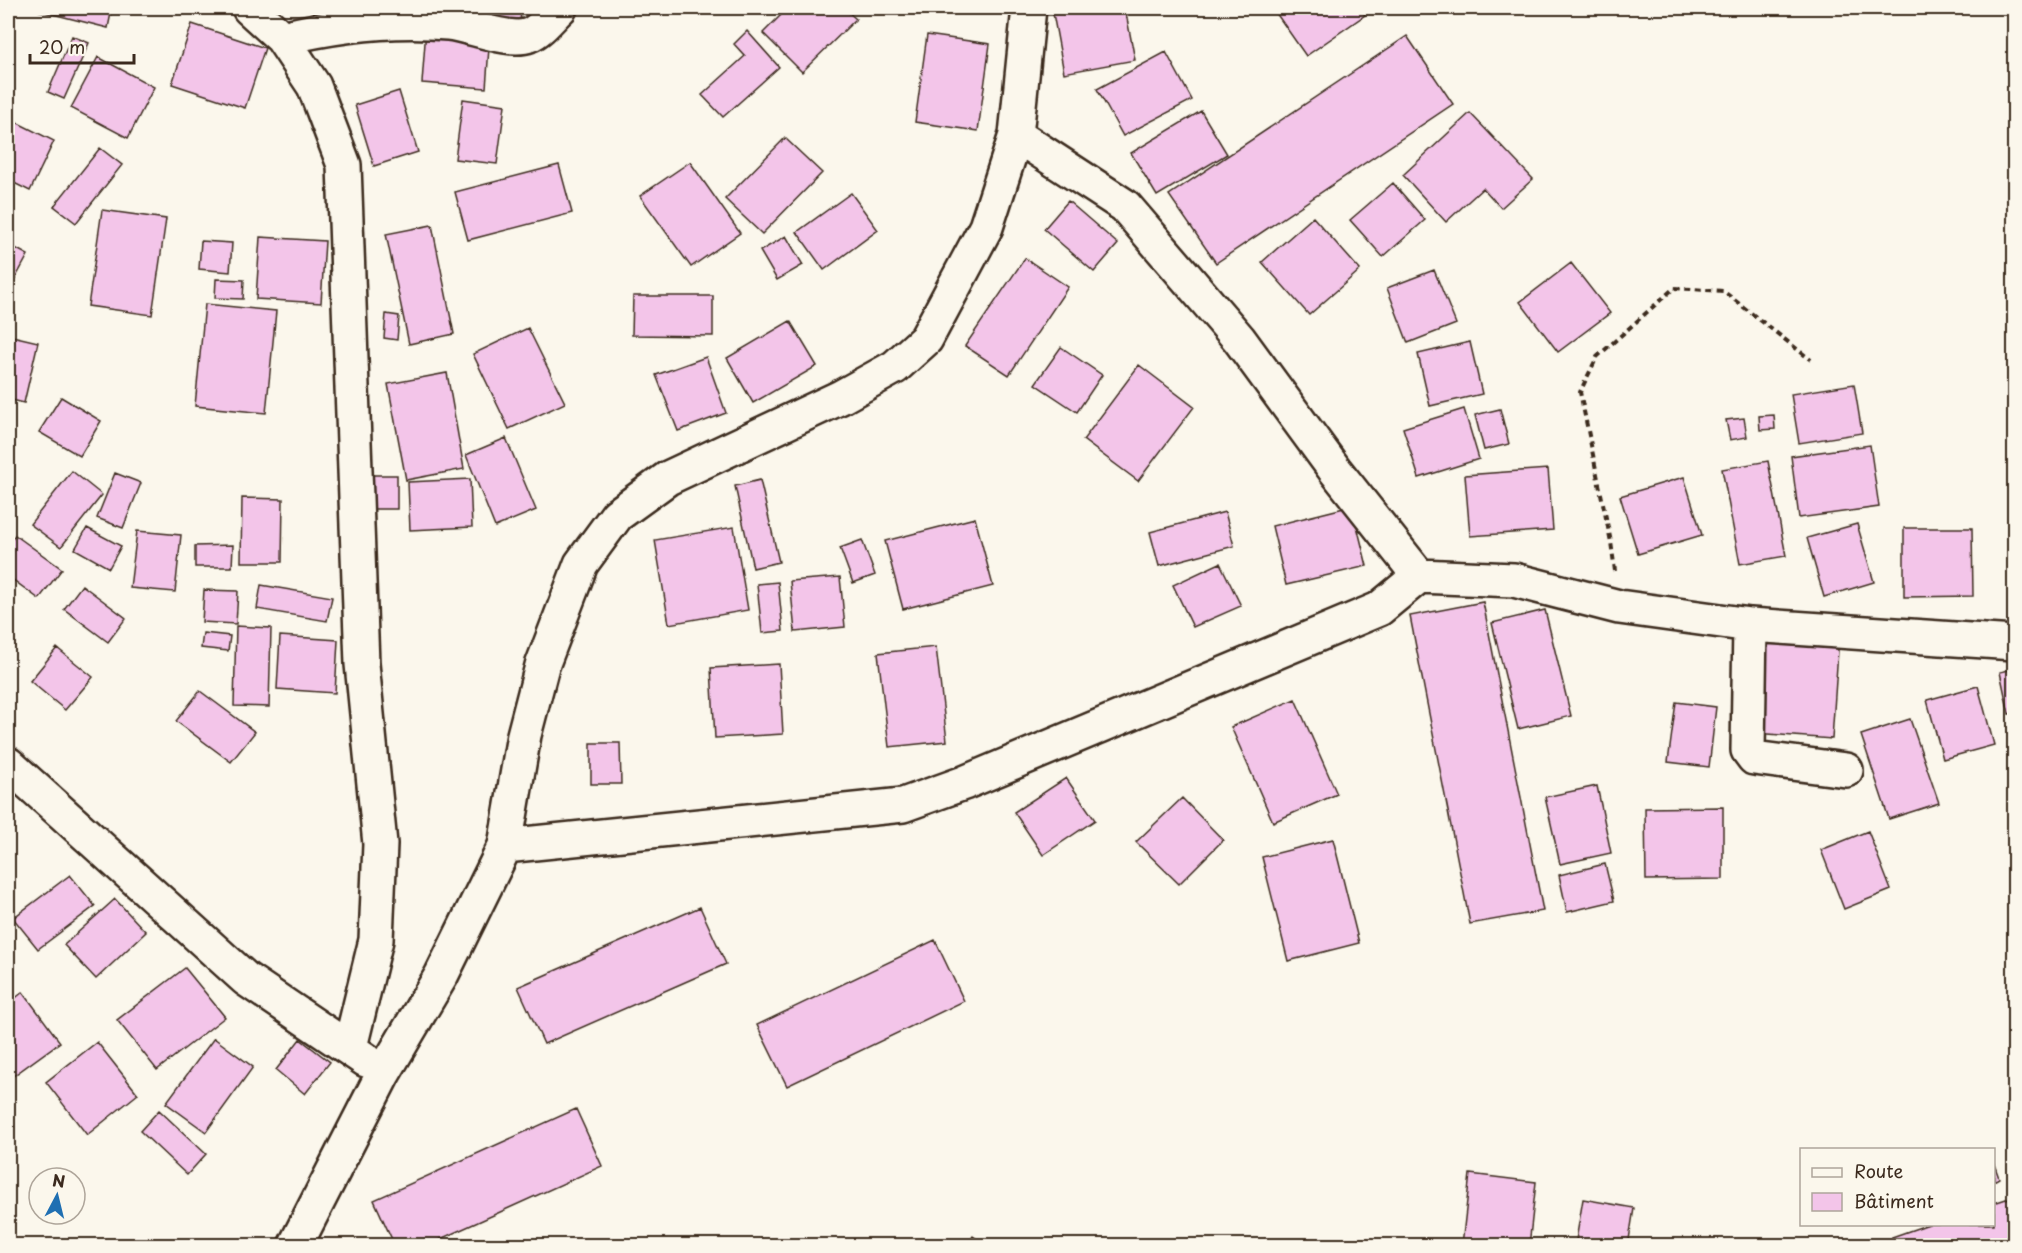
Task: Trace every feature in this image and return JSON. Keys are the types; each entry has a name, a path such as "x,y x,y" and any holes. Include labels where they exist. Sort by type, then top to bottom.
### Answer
{"street":[{"path":"249,8 282,38 314,86 345,165 362,664 380,844 376,940 350,1047"},
{"path":"282,38 334,25 418,22 450,23 507,37 530,35 560,8"},
{"path":"295,1245 383,1074 441,976 505,846 524,735 542,666 581,564 617,515 668,478 841,397 895,367 926,339 986,227 1016,135 1029,8"},
{"path":"1016,135 1125,206 1239,339 1335,470 1419,576"},
{"path":"505,846 903,805 964,783 1379,609 1419,576 1514,580 1618,607 1750,626 2014,643"},
{"path":"1750,626 1748,750 1754,758 1846,770"},
{"path":"8,764 246,979 350,1047 383,1074"}],"path":[{"path":"1618,607 1611,542 1580,392 1597,357 1674,288 1723,291 1811,360"}],"building":[{"path":"29,8 112,8 108,28"},
{"path":"492,8 521,8 520,26 491,24"},
{"path":"788,8 844,8 856,19 802,72 763,33"},
{"path":"1052,8 1125,8 1135,60 1064,73"},
{"path":"1284,8 1360,8 1365,15 1306,56 1276,13"},
{"path":"192,24 265,48 245,108 172,84"},
{"path":"426,29 490,34 486,88 422,83"},
{"path":"747,31 779,67 723,117 702,95 745,56 734,44"},
{"path":"927,35 990,44 978,131 915,122"},
{"path":"72,36 89,43 64,99 48,92"},
{"path":"1407,36 1453,104 1216,263 1169,195"},
{"path":"1166,52 1192,100 1123,136 1097,89"},
{"path":"98,57 154,87 128,138 71,108"},
{"path":"399,91 418,152 374,166 355,105"},
{"path":"463,99 505,105 497,164 455,159"},
{"path":"1201,111 1227,154 1157,196 1131,153"},
{"path":"1470,113 1533,179 1501,208 1483,188 1446,222 1403,175"},
{"path":"8,118 54,141 30,191 8,180"},
{"path":"785,138 822,173 762,234 725,199"},
{"path":"100,148 122,165 76,223 54,206"},
{"path":"690,162 740,233 691,267 640,196"},
{"path":"559,165 572,213 468,240 455,192"},
{"path":"1393,183 1425,220 1383,257 1350,220"},
{"path":"851,193 878,230 824,270 797,232"},
{"path":"1068,201 1118,244 1094,272 1044,229"},
{"path":"102,210 166,219 152,315 88,306"},
{"path":"1313,217 1360,270 1309,315 1262,262"},
{"path":"432,225 454,334 409,344 386,234"},
{"path":"786,236 803,265 777,280 760,251"},
{"path":"260,237 325,241 321,303 256,299"},
{"path":"201,241 232,243 230,272 199,269"},
{"path":"8,244 28,255 8,292"},
{"path":"1025,258 1068,287 1009,375 965,346"},
{"path":"1571,263 1610,313 1558,352 1520,302"},
{"path":"1434,270 1456,324 1408,343 1387,288"},
{"path":"216,279 244,280 243,299 215,298"},
{"path":"633,296 713,296 713,336 632,335"},
{"path":"205,304 276,311 266,413 195,406"},
{"path":"386,314 399,316 397,340 384,338"},
{"path":"790,321 817,366 753,403 727,358"},
{"path":"528,328 565,403 509,429 473,354"},
{"path":"8,335 38,342 24,403 8,399"},
{"path":"1470,342 1482,394 1430,406 1418,354"},
{"path":"1061,347 1102,375 1077,412 1035,384"},
{"path":"706,357 726,413 678,431 656,375"},
{"path":"1139,365 1194,407 1138,481 1083,440"},
{"path":"447,373 464,469 406,480 388,384"},
{"path":"1854,384 1862,433 1799,443 1791,394"},
{"path":"61,397 101,421 80,456 39,432"},
{"path":"1464,409 1479,459 1419,478 1403,428"},
{"path":"1500,409 1509,444 1484,450 1475,415"},
{"path":"1774,415 1775,429 1760,430 1759,416"},
{"path":"1744,418 1747,437 1730,440 1726,420"},
{"path":"506,438 536,510 495,527 466,455"},
{"path":"1870,445 1879,507 1799,518 1791,456"},
{"path":"1768,461 1786,556 1740,564 1722,469"},
{"path":"1548,469 1553,530 1470,536 1465,475"},
{"path":"72,471 102,495 61,547 30,524"},
{"path":"115,473 141,483 123,528 97,518"},
{"path":"368,475 397,475 397,509 368,509"},
{"path":"1684,477 1702,535 1638,554 1620,496"},
{"path":"470,479 472,527 410,530 408,482"},
{"path":"760,480 779,562 753,568 735,486"},
{"path":"242,498 283,499 282,562 241,562"},
{"path":"1352,506 1367,566 1286,585 1272,526"},
{"path":"1225,512 1234,546 1159,566 1150,532"},
{"path":"975,518 993,586 903,609 885,541"},
{"path":"1857,524 1874,582 1824,597 1807,538"},
{"path":"734,527 748,610 669,624 655,540"},
{"path":"87,528 121,546 109,568 75,549"},
{"path":"1904,528 1972,528 1973,596 1904,597"},
{"path":"137,531 181,535 175,592 130,588"},
{"path":"15,535 62,569 39,599 8,576 8,544"},
{"path":"862,540 875,575 853,583 840,548"},
{"path":"233,545 232,567 195,567 195,546"},
{"path":"1220,563 1241,606 1193,627 1173,585"},
{"path":"840,577 845,627 795,632 790,581"},
{"path":"778,582 783,631 762,633 757,584"},
{"path":"82,585 126,618 108,642 64,609"},
{"path":"261,585 332,597 327,621 257,609"},
{"path":"204,590 238,591 236,624 202,622"},
{"path":"1483,602 1543,911 1470,924 1410,616"},
{"path":"1545,610 1571,716 1518,729 1492,623"},
{"path":"236,626 271,628 269,707 234,706"},
{"path":"1763,631 1839,636 1832,739 1756,733"},
{"path":"203,633 230,636 228,651 201,648"},
{"path":"280,636 338,640 335,693 277,689"},
{"path":"936,647 947,741 889,747 878,653"},
{"path":"57,648 93,677 65,710 30,681"},
{"path":"779,664 783,734 715,738 711,668"},
{"path":"2014,669 2014,713 2009,714 2000,672"},
{"path":"1978,686 1994,745 1943,759 1927,700"},
{"path":"200,691 255,732 231,762 176,721"},
{"path":"1295,699 1337,794 1273,822 1231,727"},
{"path":"1676,702 1716,707 1709,767 1668,762"},
{"path":"1910,719 1939,803 1889,819 1861,735"},
{"path":"591,743 620,743 621,784 591,784"},
{"path":"1066,778 1095,820 1043,855 1014,812"},
{"path":"1597,786 1611,853 1560,864 1545,797"},
{"path":"1182,798 1223,840 1179,884 1136,842"},
{"path":"1723,807 1723,879 1646,880 1645,808"},
{"path":"1868,831 1891,890 1844,909 1821,850"},
{"path":"1333,839 1359,943 1288,961 1262,857"},
{"path":"1605,864 1614,901 1567,912 1559,875"},
{"path":"70,875 95,906 38,949 13,918"},
{"path":"115,899 146,932 96,979 64,945"},
{"path":"700,907 726,964 544,1044 518,987"},
{"path":"935,940 964,1001 787,1086 757,1025"},
{"path":"185,968 225,1017 157,1070 117,1020"},
{"path":"23,992 60,1042 9,1079 8,1004"},
{"path":"214,1038 253,1067 206,1132 166,1103"},
{"path":"300,1039 330,1062 305,1094 276,1070"},
{"path":"97,1042 138,1094 87,1135 46,1082"},
{"path":"576,1109 602,1166 425,1246 395,1246 374,1200"},
{"path":"159,1110 206,1154 187,1175 140,1131"},
{"path":"1995,1167 1999,1178 1995,1180"},
{"path":"1470,1174 1536,1182 1529,1246 1462,1245"},
{"path":"2009,1198 2014,1216 2014,1246 1895,1246 1892,1237 1923,1226 1995,1226 1995,1203"},
{"path":"1583,1199 1634,1208 1628,1246 1575,1246"},
{"path":"973,1236 987,1246 967,1246"}]}
